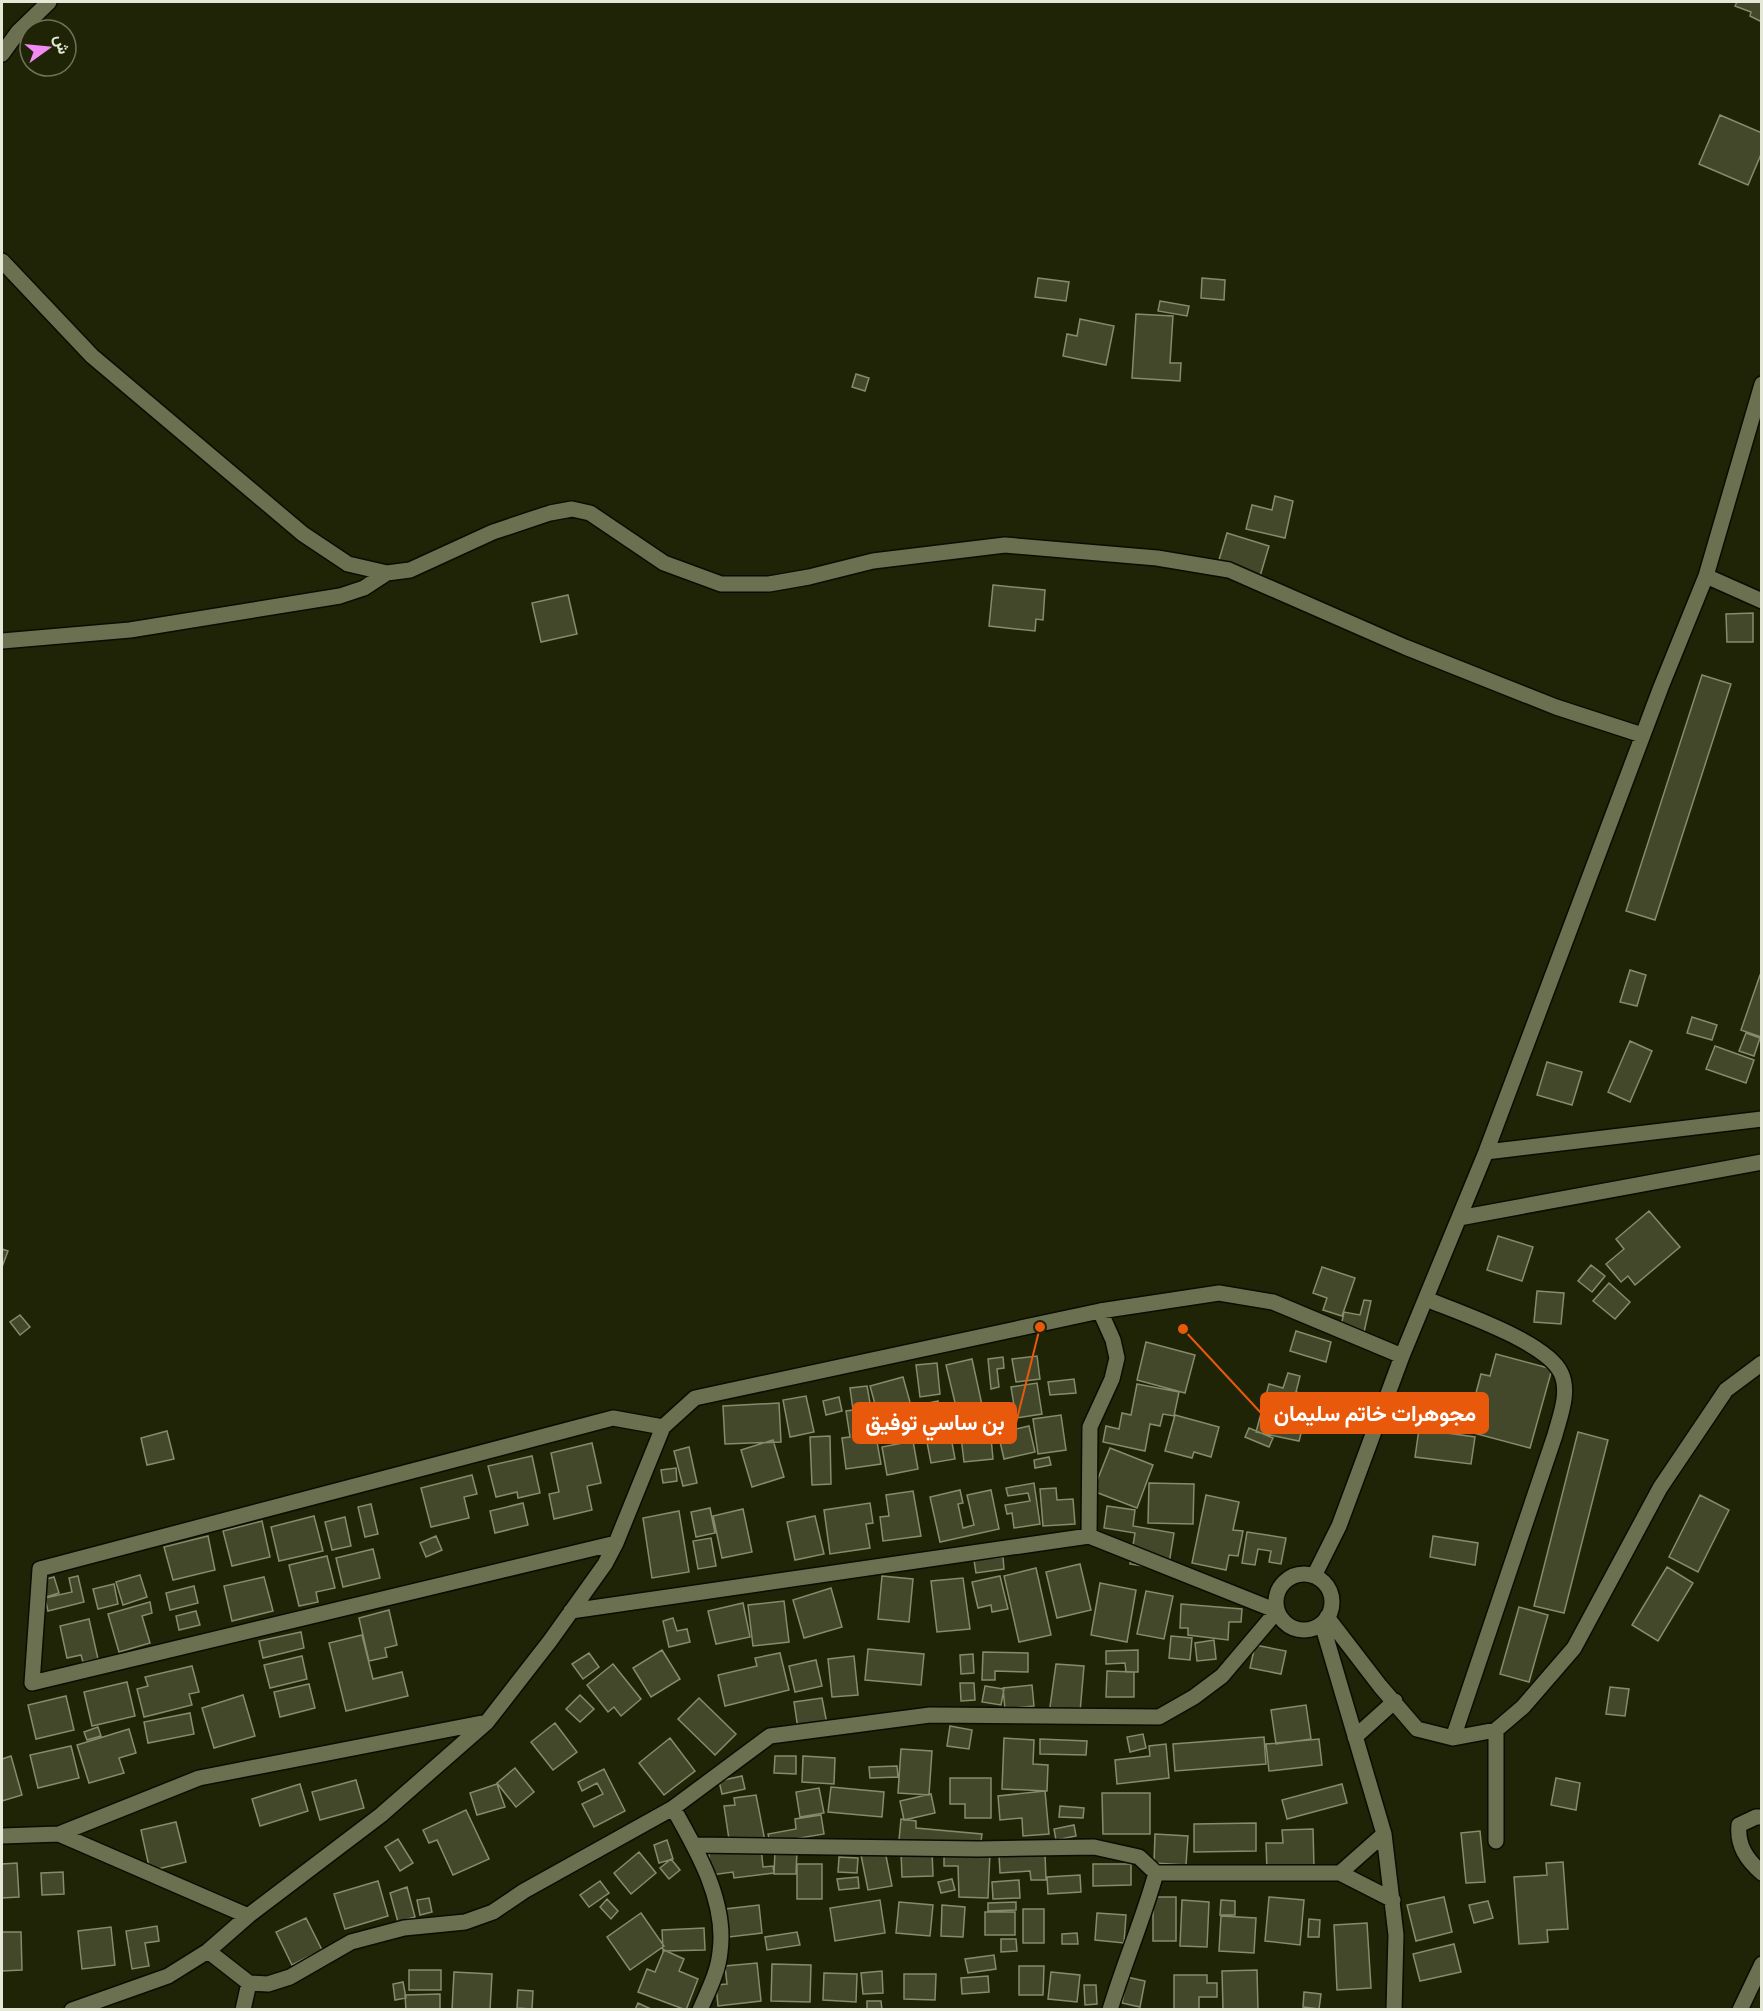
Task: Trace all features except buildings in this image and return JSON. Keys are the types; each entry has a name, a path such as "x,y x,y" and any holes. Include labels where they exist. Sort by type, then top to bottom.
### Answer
{"street":[{"path":"2,54 18,32 49,2"},
{"path":"2,261 92,356 303,534 348,564 387,573 410,570 493,532 550,513 572,509 590,513 663,563 722,584 769,584 819,575 873,561 1005,544 1157,558 1229,570 1405,646 1556,707 1642,735"},
{"path":"1314,1576 1339,1526 1402,1356 1486,1152 1642,735 1706,576 1757,419 1761,384"},
{"path":"2,641 130,630 340,596 364,588 387,573"},
{"path":"1706,576 1761,601"},
{"path":"1486,1152 1761,1119"},
{"path":"1459,1218 1761,1162"},
{"path":"72,2010 168,1976 208,1952 248,1916 381,1815 487,1722 571,1611 616,1543 663,1427 695,1398 1100,1311 1219,1293 1273,1302 1402,1356"},
{"path":"1426,1299 1536,1346 1560,1371 1565,1392 1555,1436 1453,1738"},
{"path":"1089,1536 1090,1427 1112,1379 1117,1358 1113,1341 1100,1311"},
{"path":"1324,1620 1417,1729 1453,1738 1496,1730 1523,1707 1574,1648 1660,1488 1726,1390 1761,1363"},
{"path":"616,1543 32,1683 40,1569 613,1418 663,1427"},
{"path":"571,1611 1089,1536 1277,1611"},
{"path":"1324,1620 1308,1630 1300,1630 1286,1624 1277,1611 1276,1602 1281,1585 1296,1575 1314,1576 1323,1581 1331,1598 1324,1620 1384,1834 1396,1935 1394,2010"},
{"path":"208,1952 249,1983 268,1984 290,1977 351,1942 404,1928 465,1922 493,1912 524,1891 673,1808 770,1736 930,1715 1158,1717 1194,1698 1222,1676 1277,1611"},
{"path":"1355,1737 1395,1701"},
{"path":"2,1836 59,1834 199,1778 487,1722"},
{"path":"1496,1730 1496,1841"},
{"path":"673,1808 694,1845 718,1907 721,1951 715,1974 700,2010"},
{"path":"1761,1817 1755,1817 1739,1825 1738,1838 1748,1861 1761,1873"},
{"path":"59,1834 248,1916"},
{"path":"1340,1873 1384,1834"},
{"path":"694,1845 978,1850 1094,1847 1139,1857 1156,1873 1340,1873 1393,1900"},
{"path":"1110,2010 1123,1965 1142,1924 1156,1873"},
{"path":"1740,2010 1761,1964"},
{"path":"243,2010 249,1983"}],"place":[{"name":"بن ساسي توفيق","path":"1040,1327"},
{"name":"مجوهرات خاتم سليمان","path":"1183,1329"}]}
